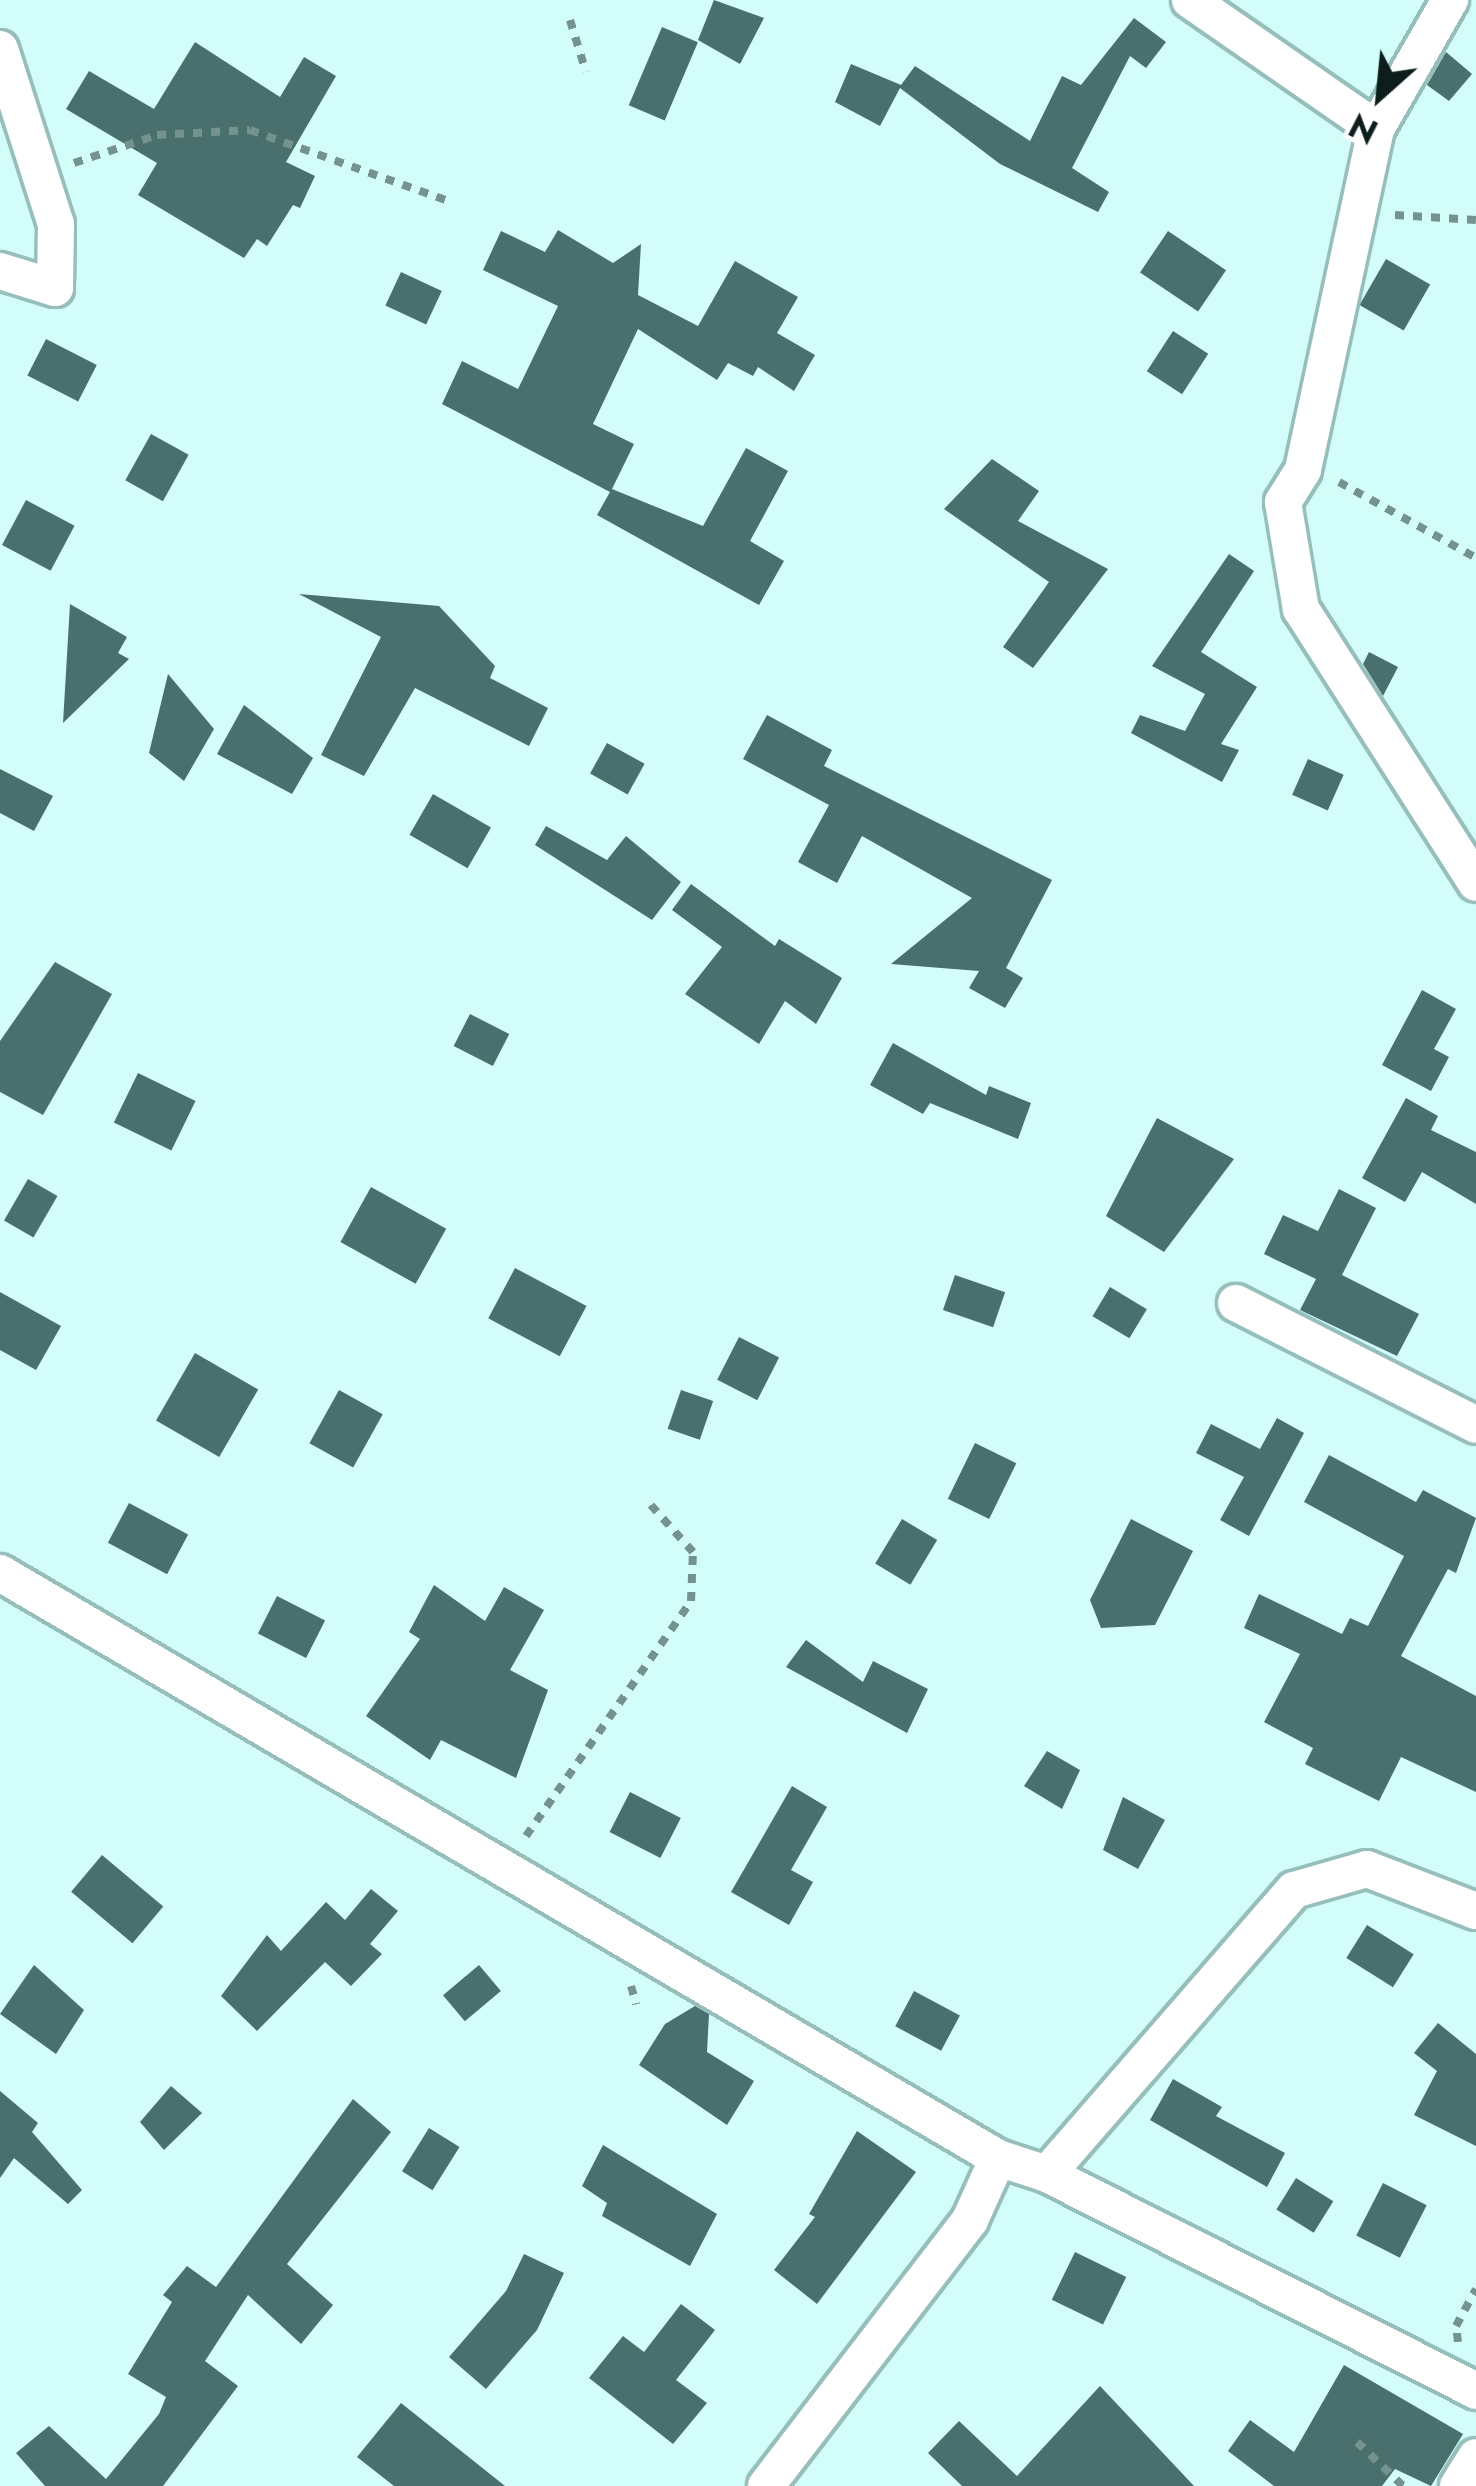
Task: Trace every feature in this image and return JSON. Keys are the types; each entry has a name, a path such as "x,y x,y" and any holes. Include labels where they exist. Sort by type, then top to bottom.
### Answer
{"street":[{"path":"1190,0 1376,129"},
{"path":"1450,0 1376,129 1364,213 1303,470 1283,502 1301,609 1476,883"},
{"path":"0,49 56,224 56,288 0,271"},
{"path":"1236,1304 1476,1424"},
{"path":"0,1573 998,2158 1047,2174 1476,2391"},
{"path":"1047,2174 1294,1890 1367,1869 1476,1911"},
{"path":"766,2486 970,2220 998,2158"},
{"path":"1458,2486 1476,2457"}],"path":[{"path":"570,20 586,72"},
{"path":"37,166 91,161 157,135 250,130 448,201"},
{"path":"1364,213 1476,220"},
{"path":"1303,470 1359,489 1476,558"},
{"path":"503,1868 691,1601 693,1552 650,1504"},
{"path":"1357,2442 1403,2486"}],"building":[{"path":"714,0 764,18 740,64 698,40"},
{"path":"1134,18 1166,42 1146,68 1130,56 1072,168 1109,192 1098,212 1000,164 900,88 880,126 835,102 851,64 901,85 915,66 1030,141 1062,76 1081,85"},
{"path":"662,27 698,42 665,120 629,105"},
{"path":"195,42 280,97 304,57 336,76 286,162 315,176 300,208 293,205 267,246 257,239 244,258 138,195 157,163 66,109 89,71 154,109"},
{"path":"1446,52 1472,74 1449,101 1427,85"},
{"path":"558,230 613,263 641,244 638,295 698,326 735,261 798,297 777,333 815,355 794,391 758,367 753,376 728,363 717,380 638,329 593,424 634,444 612,489 703,526 746,448 788,471 750,541 784,561 759,605 597,515 610,492 442,404 462,361 518,389 558,306 483,270 501,231 545,252"},
{"path":"1168,231 1226,270 1198,312 1140,272"},
{"path":"1386,259 1430,284 1404,330 1360,305"},
{"path":"401,272 442,291 426,325 385,306"},
{"path":"1173,331 1208,354 1182,394 1147,371"},
{"path":"46,339 97,365 78,401 27,376"},
{"path":"151,434 189,455 163,501 125,480"},
{"path":"992,459 1039,491 1018,521 1108,569 1033,668 1003,647 1049,582 944,509"},
{"path":"26,500 75,526 51,571 2,545"},
{"path":"1229,554 1254,571 1201,652 1257,687 1221,744 1239,750 1222,782 1131,733 1140,715 1185,731 1205,694 1152,666"},
{"path":"299,594 439,606 495,666 490,678 548,708 529,746 415,688 364,776 321,755 381,637"},
{"path":"70,604 127,637 118,653 129,659 63,723"},
{"path":"1369,652 1398,667 1383,696 1363,664"},
{"path":"168,674 214,729 184,781 149,753"},
{"path":"244,705 313,758 292,794 217,754"},
{"path":"767,715 832,750 824,766 1052,880 1006,968 1023,978 1005,1008 969,988 979,971 891,964 972,898 862,836 837,883 798,862 829,805 743,759"},
{"path":"607,743 645,764 628,794 590,774"},
{"path":"1308,759 1344,775 1328,810 1292,795"},
{"path":"0,769 53,796 34,831 0,813"},
{"path":"433,794 491,828 468,868 410,835"},
{"path":"546,826 607,860 626,836 681,882 652,920 535,845"},
{"path":"691,884 775,946 779,939 842,978 816,1024 785,1001 759,1044 685,994 722,947 672,910"},
{"path":"55,962 112,994 43,1115 0,1092 0,1041"},
{"path":"1422,990 1456,1009 1434,1049 1449,1057 1431,1091 1382,1065"},
{"path":"470,1014 509,1034 493,1066 454,1046"},
{"path":"893,1043 986,1095 989,1086 1031,1103 1018,1139 930,1103 923,1114 870,1085"},
{"path":"138,1073 196,1101 171,1150 114,1122"},
{"path":"1406,1098 1438,1116 1431,1130 1476,1152 1476,1204 1422,1172 1405,1202 1362,1178"},
{"path":"1157,1118 1234,1159 1164,1252 1106,1216"},
{"path":"28,1179 57,1196 33,1238 4,1221"},
{"path":"371,1187 446,1229 416,1284 340,1242"},
{"path":"1339,1189 1376,1208 1342,1275 1419,1314 1397,1356 1300,1310 1316,1279 1264,1254 1283,1215 1318,1231"},
{"path":"515,1268 587,1306 560,1356 488,1318"},
{"path":"955,1275 1005,1292 993,1327 943,1310"},
{"path":"1110,1287 1147,1309 1129,1338 1092,1316"},
{"path":"0,1292 61,1326 36,1370 0,1350"},
{"path":"739,1337 779,1357 757,1400 717,1380"},
{"path":"195,1353 258,1390 219,1457 156,1421"},
{"path":"339,1390 383,1414 353,1468 309,1443"},
{"path":"681,1390 713,1401 700,1440 668,1429"},
{"path":"1277,1418 1304,1433 1249,1536 1220,1520 1244,1477 1196,1453 1211,1424 1260,1449"},
{"path":"975,1443 1016,1463 989,1519 948,1499"},
{"path":"1329,1455 1416,1502 1423,1490 1476,1518 1456,1573 1448,1569 1401,1656 1476,1696 1476,1792 1401,1757 1379,1801 1305,1764 1313,1748 1264,1722 1300,1654 1244,1628 1259,1594 1342,1634 1350,1618 1368,1626 1404,1556 1304,1502"},
{"path":"129,1503 188,1534 167,1574 108,1543"},
{"path":"902,1519 937,1540 910,1585 875,1564"},
{"path":"1131,1519 1193,1551 1155,1625 1101,1628 1090,1600"},
{"path":"434,1585 485,1621 504,1587 544,1610 510,1670 548,1690 516,1778 441,1740 430,1760 366,1716 420,1639 409,1632"},
{"path":"277,1596 325,1621 306,1658 258,1633"},
{"path":"806,1640 863,1682 873,1661 928,1689 907,1733 786,1667"},
{"path":"1047,1751 1080,1770 1062,1809 1024,1786"},
{"path":"792,1786 827,1807 791,1870 813,1882 789,1925 731,1892"},
{"path":"630,1792 681,1818 660,1858 610,1832"},
{"path":"1123,1797 1165,1820 1138,1869 1103,1850"},
{"path":"102,1855 163,1906 132,1943 71,1892"},
{"path":"371,1889 398,1911 370,1944 382,1954 351,1986 325,1962 257,2031 221,1996 267,1935 281,1951 326,1902 345,1920"},
{"path":"1367,1925 1414,1954 1393,1987 1346,1958"},
{"path":"34,1965 84,2010 56,2054 0,2014"},
{"path":"479,1965 501,1991 465,2021 443,1995"},
{"path":"914,1991 960,2015 941,2051 895,2026"},
{"path":"695,2006 709,2014 707,2052 754,2081 727,2125 639,2065 665,2024"},
{"path":"1438,2023 1476,2054 1476,2146 1414,2115 1437,2071 1414,2053"},
{"path":"1173,2079 1222,2107 1216,2116 1285,2153 1267,2187 1150,2120"},
{"path":"171,2086 202,2113 164,2150 140,2122"},
{"path":"0,2091 38,2123 32,2132 82,2190 68,2204 14,2158 0,2178"},
{"path":"353,2099 391,2132 287,2264 333,2305 301,2344 248,2295 205,2361 238,2386 163,2486 45,2486 16,2453 49,2426 106,2479 159,2414 166,2397 128,2374 172,2302 163,2295 187,2266 216,2287"},
{"path":"429,2128 460,2147 433,2190 402,2171"},
{"path":"857,2131 916,2172 817,2304 774,2270 815,2217 809,2214"},
{"path":"603,2145 717,2214 690,2266 602,2216 607,2203 582,2186"},
{"path":"1296,2178 1333,2201 1314,2233 1276,2209"},
{"path":"1383,2183 1427,2205 1400,2258 1356,2236"},
{"path":"1075,2252 1126,2277 1103,2325 1052,2300"},
{"path":"524,2254 564,2273 537,2330 486,2389 449,2357 506,2291"},
{"path":"681,2304 715,2330 676,2380 707,2403 673,2444 589,2378 623,2336 644,2352"},
{"path":"1344,2365 1463,2434 1431,2486 1395,2469 1382,2486 1274,2486 1228,2451 1250,2420 1294,2452"},
{"path":"1100,2386 1194,2486 962,2486 928,2453 959,2421 1017,2476"},
{"path":"401,2403 505,2486 394,2486 357,2457"}]}
